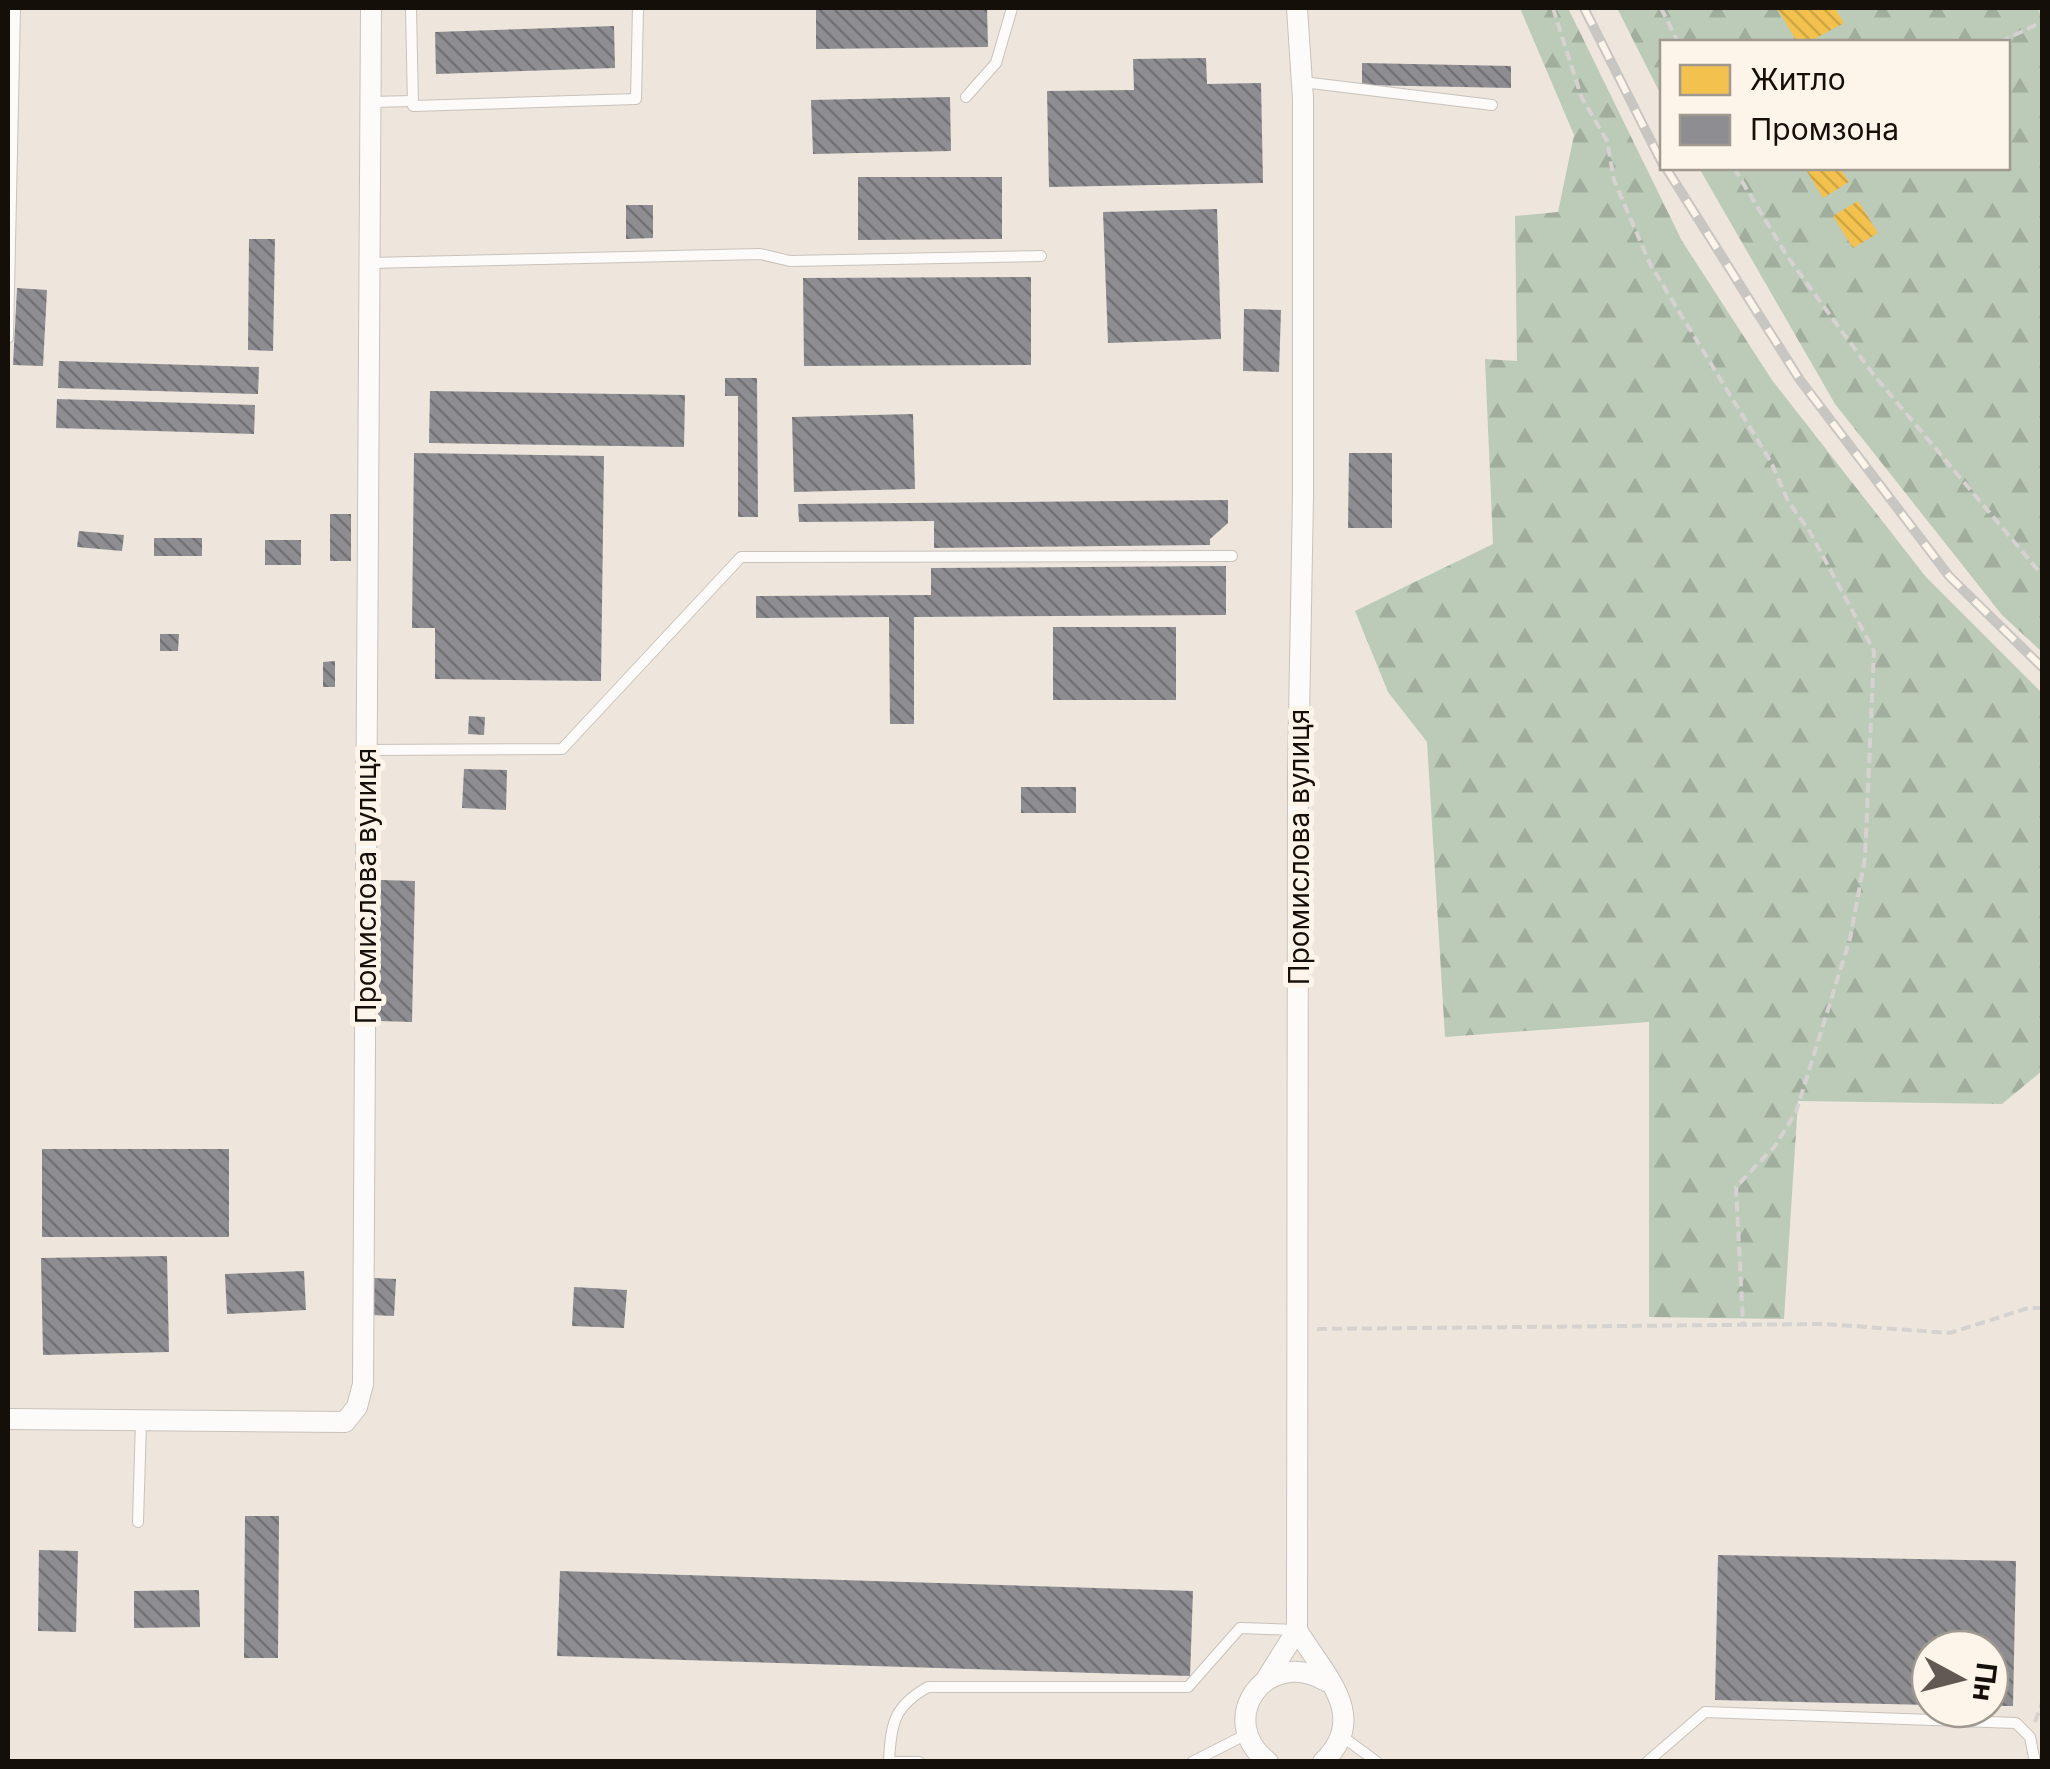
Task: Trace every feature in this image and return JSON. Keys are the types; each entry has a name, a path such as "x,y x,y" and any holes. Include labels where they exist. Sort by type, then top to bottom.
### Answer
{"street":[{"name":"Промислова вулиця","path":"8,1419 345,1422 357,1407 364,1384 371,8"},
{"name":"Промислова вулиця","path":"1297,8 1302,82 1298,1630"},
{"path":"1268,1762 1247,1734 1248,1703 1298,1630 1344,1707 1343,1738 1323,1762"},
{"path":"1268,1678 1298,1670 1326,1681"}],"lane":[{"path":"8,338 15,8"},
{"path":"411,8 412,106 636,99 638,8"},
{"path":"966,97 996,63 1012,8"},
{"path":"1302,82 1492,105"},
{"path":"371,102 412,100"},
{"path":"370,263 760,254 790,261 1041,256"},
{"path":"367,750 562,750 741,557 1232,556"},
{"path":"138,1522 141,1420"},
{"path":"919,1762 889,1761 891,1720 904,1700 928,1687 1188,1687 1240,1628 1298,1630"},
{"path":"1646,1762 1706,1712 2016,1723 2030,1737 2035,1762"},
{"path":"1192,1762 1247,1734"},
{"path":"1343,1738 1377,1762"}],"path":[{"path":"1553,8 1582,96 1607,141 1614,180 1650,264 1771,462 1788,502 1810,532 1874,651 1865,858 1850,939 1796,1112 1775,1146 1736,1188 1743,1323"},
{"path":"1661,8 1677,40"},
{"path":"2004,40 2042,22"},
{"path":"1735,170 1787,256 1873,374 2042,576"},
{"path":"1300,1328 1442,1330 1743,1323 1950,1333 2028,1308 2042,1308"}],"green space":[{"path":"1520,8 1568,8 1682,241 1772,380 1926,577 2042,693 2042,1071 2002,1104 1798,1101 1784,1319 1649,1317 1649,1022 1445,1037 1427,742 1388,692 1355,611 1493,544 1485,359 1517,361 1515,216 1558,212 1574,135"},
{"path":"1617,8 2042,8 2042,652 2002,615 1835,404 1700,170 2010,170 2010,40 1660,40 1660,93"}],"building: Житло":[{"path":"1777,8 1835,8 1844,23 1813,40 1796,40"},
{"path":"1806,170 1841,170 1849,182 1823,198"},
{"path":"1858,201 1878,233 1853,248 1833,216"}],"building: Промзона":[{"path":"816,8 987,8 988,47 816,49"},
{"path":"614,26 615,68 436,74 435,32"},
{"path":"1206,58 1207,84 1261,83 1263,183 1049,187 1047,91 1134,90 1133,59"},
{"path":"1362,63 1511,66 1511,88 1362,85"},
{"path":"950,97 951,151 813,154 811,100"},
{"path":"858,177 1002,177 1002,239 858,240"},
{"path":"626,205 653,205 653,238 626,239"},
{"path":"1217,209 1221,339 1108,343 1103,212"},
{"path":"249,239 275,239 273,351 248,350"},
{"path":"1031,277 1031,365 804,366 803,278"},
{"path":"17,288 47,290 43,366 13,365"},
{"path":"1244,309 1281,310 1279,372 1243,371"},
{"path":"59,361 259,367 258,394 58,388"},
{"path":"725,378 757,378 758,517 738,517 738,396 725,396"},
{"path":"430,391 685,395 684,447 429,443"},
{"path":"57,399 255,405 254,434 56,428"},
{"path":"913,414 915,489 794,492 792,417"},
{"path":"414,453 604,456 601,681 435,679 435,628 412,628"},
{"path":"1349,453 1392,453 1392,528 1348,528"},
{"path":"1228,500 1228,523 1210,539 1210,545 934,548 934,521 799,522 798,504"},
{"path":"330,514 351,514 351,561 330,561"},
{"path":"79,531 124,535 122,551 77,547"},
{"path":"154,538 202,538 202,556 154,556"},
{"path":"265,540 301,540 301,565 265,565"},
{"path":"1226,566 1226,615 914,617 914,724 890,724 889,617 756,618 756,596 931,595 931,568"},
{"path":"1053,627 1176,627 1176,700 1053,700"},
{"path":"160,634 179,634 178,651 160,651"},
{"path":"335,661 335,687 323,687 323,662"},
{"path":"469,716 485,717 484,735 468,734"},
{"path":"464,769 507,770 506,810 462,808"},
{"path":"1021,787 1076,787 1076,813 1021,813"},
{"path":"381,880 415,881 412,1022 378,1021"},
{"path":"42,1149 229,1149 229,1237 42,1237"},
{"path":"167,1256 169,1352 43,1355 41,1258"},
{"path":"304,1271 306,1310 227,1314 225,1274"},
{"path":"373,1278 396,1279 394,1316 371,1315"},
{"path":"574,1287 627,1290 624,1328 572,1326"},
{"path":"245,1516 279,1516 278,1658 244,1658"},
{"path":"39,1550 78,1551 76,1632 38,1631"},
{"path":"1718,1555 2016,1561 2013,1706 2010,1629 1910,1629 1910,1705 1715,1700"},
{"path":"560,1571 1193,1591 1190,1676 557,1656"},
{"path":"199,1590 200,1627 134,1628 134,1591"}],"railway":[{"path":"1584,8 1660,159"},
{"path":"1667,170 1800,380 1949,576 2042,667"}]}
